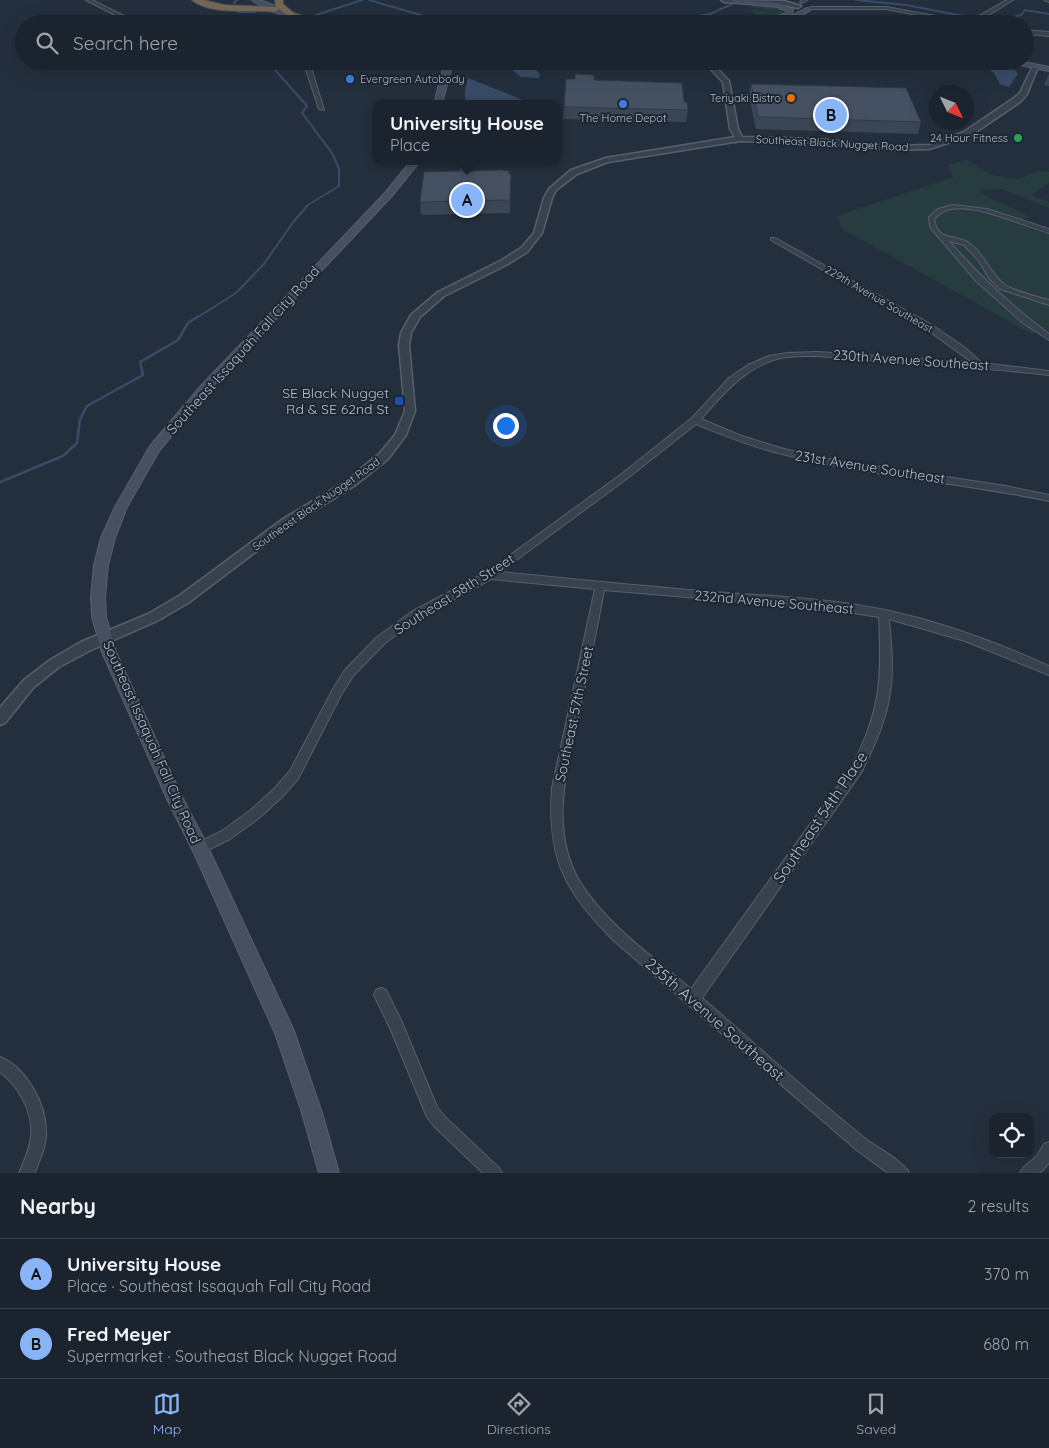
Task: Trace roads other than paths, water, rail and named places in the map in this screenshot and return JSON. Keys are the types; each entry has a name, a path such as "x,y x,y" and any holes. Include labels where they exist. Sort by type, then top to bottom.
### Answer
{"highway":[{"path":"196,0 211,6 229,8 256,6 275,9"},
{"path":"279,0 279,5 292,15"},
{"path":"229,8 260,1"}],"main road":[{"path":"260,1 292,15"},
{"path":"730,1 778,5 786,7 791,11 786,15"},
{"path":"792,15 797,13 801,4 812,6"},
{"path":"799,15 812,6"},
{"path":"1035,67 1049,69"},
{"path":"439,100 447,70"},
{"name":"Southeast Issaquah Fall City Road","path":"329,1173 312,1113 284,1031 176,800 104,639 99,617 98,597 101,565 108,538 121,507 154,449 210,382 388,195 413,165"}],"street":[{"path":"88,0 119,15"},
{"path":"985,15 1011,0"},
{"path":"746,2 801,4"},
{"path":"812,6 842,9 886,8 923,15"},
{"path":"1034,33 1049,34"},
{"path":"309,70 322,109"},
{"path":"715,70 726,81 734,129 740,139"},
{"name":"Southeast Black Nugget Road","path":"0,719 22,690 41,673 66,656 153,618 184,600 288,521 360,476 384,456 400,436 410,411 404,345 410,323 425,306 441,294 505,262 530,244 538,233 548,198 558,184 574,172 606,160 740,139 816,141 904,148 944,143 967,134 1018,100 1023,94 1034,70"},
{"path":"1049,231 984,211 947,207 936,211 931,218 932,226 979,279 1026,321 1049,338"},
{"path":"942,237 966,244 982,260 1002,287 1049,303"},
{"name":"229th Avenue Southeast","path":"773,239 929,327 980,365"},
{"name":"230th Avenue Southeast","path":"772,358 787,355 818,354 980,365 1049,373"},
{"name":"Southeast 58th Street","path":"200,848 226,835 254,814 279,792 294,775 337,692 366,653 380,640 417,614 490,575 626,475 696,420 732,380 750,367 772,358"},
{"name":"231st Avenue Southeast","path":"696,420 734,438 785,453 949,479 1049,498"},
{"name":"232nd Avenue Southeast","path":"490,575 827,606 884,614 925,624 982,642 1049,671"},
{"name":"Southeast 57th Street","path":"557,842 555,820 558,788 600,586"},
{"name":"Southeast 54th Place","path":"693,998 857,769 870,742 883,701 886,680 884,614"},
{"name":"235th Avenue Southeast","path":"557,842 565,866 576,886 593,910 626,943 693,998 854,1140 901,1173"},
{"path":"381,995 432,1112 440,1122 494,1173"},
{"path":"0,1064 15,1076 36,1113 39,1134 27,1173"},
{"path":"1028,1173 1042,1161 1049,1149"}],"water":[{"path":"512,70 536,70 540,74 539,78 521,77"},
{"path":"990,70 1015,70 1018,74 1009,87 1000,84 994,73"},
{"path":"468,78 523,100 465,100"}],"waterway":[{"path":"234,3 237,0"},
{"path":"316,15 362,0"},
{"path":"369,0 421,15"},
{"path":"704,15 741,0"},
{"path":"856,0 906,5 958,15"},
{"path":"1021,15 1025,10 1049,14"},
{"path":"238,12 255,12"},
{"path":"195,319 236,293 264,264 294,221 308,205 339,186 339,169 332,153 302,113 307,106 275,70"},
{"path":"0,482 63,456 77,443 80,419 87,406 143,375 140,362 178,340 188,323 197,317"}],"place":[{"name":"Evergreen Autobody","path":"350,79"},
{"name":"Teriyaki Bistro","path":"791,98"},
{"name":"The Home Depot","path":"623,104"},
{"name":"Fred Meyer","path":"831,115"},
{"name":"24 Hour Fitness","path":"1018,138"},
{"name":"University House","path":"467,200"},
{"name":"SE Black Nugget Rd & SE 62nd St","path":"399,401"}]}
